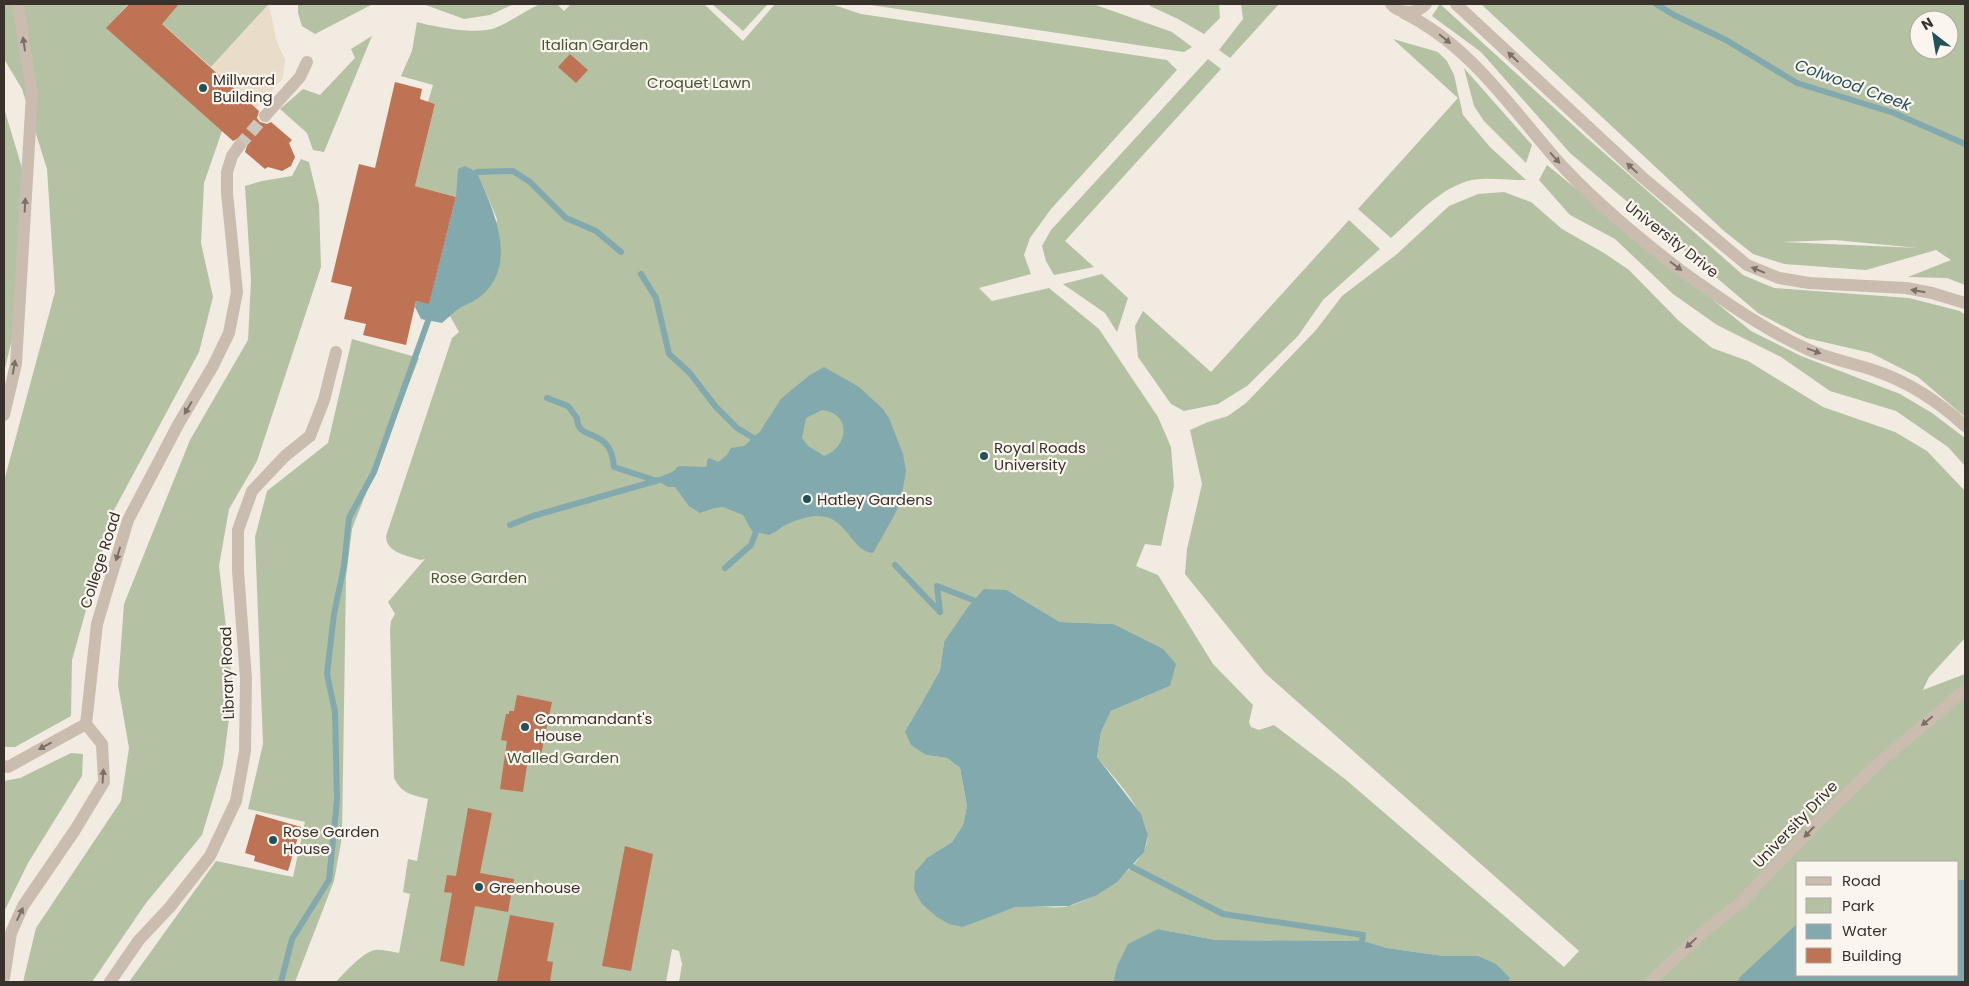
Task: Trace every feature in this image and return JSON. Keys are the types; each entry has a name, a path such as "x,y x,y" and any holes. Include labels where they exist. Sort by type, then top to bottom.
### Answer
{"street":[{"path":"4,415 16,364 32,94 18,4"},
{"name":"University Drive","path":"1391,4 1404,13 1425,23 1471,60 1557,160 1638,237 1680,269 1772,331 1808,349 1878,371 1938,404 1965,426"},
{"path":"1404,13 1420,10 1426,4"},
{"name":"University Drive","path":"1456,4 1642,177 1746,265 1778,278 1809,283 1906,288 1932,293 1965,303"},
{"path":"265,116 300,77 307,62"},
{"name":"College Road","path":"86,724 97,624 128,520 179,423 213,366 229,333 237,292 227,193 227,172 232,156 239,146"},
{"name":"Library Road","path":"110,982 139,940 170,907 210,856 236,801 245,751 246,679 238,570 238,530 252,491 285,456 310,436 324,400 336,352"},
{"name":"University Drive","path":"1650,982 1702,932 1741,902 1816,823 1882,760 1965,690"},
{"path":"4,766 8,766 86,724 102,744 104,782 75,830 23,906 11,933 4,978"}],"green space":[{"path":"4,4 128,4 107,28 222,131 204,183 201,243 213,297 199,352 114,510 72,660 71,716 15,747 4,747 4,481 55,292 47,169 22,89 4,59"},
{"path":"179,4 269,4 211,67 160,22"},
{"path":"298,4 373,4 315,34 302,26 298,13"},
{"path":"423,4 514,4 490,15 464,19"},
{"path":"540,4 557,4 564,11 571,4 704,4 743,41 775,4 831,4 861,14 1167,60 1177,70 1051,209 1030,238 1024,255 1031,274 979,288 992,301 1049,288 1099,329 1158,417 1171,447 1174,486 1161,546 1145,544 1136,566 1158,575 1213,664 1253,705 1249,722 1251,727 1259,730 1274,725 1345,779 1564,967 1579,951 1265,673 1185,574 1187,549 1202,484 1190,430 1228,416 1246,403 1316,330 1342,296 1397,254 1449,206 1478,194 1504,192 1531,202 1562,229 1629,270 1679,321 1712,348 1748,361 1823,407 1895,432 1927,451 1965,491 1965,638 1929,677 1923,690 1965,674 1965,982 1509,982 1510,978 1478,956 1444,956 1387,948 1358,941 1216,940 1158,929 1117,966 1113,982 679,982 682,964 679,951 672,949 666,982 336,982 354,963 370,952 381,950 399,953 410,894 403,892 408,859 417,861 428,799 404,791 394,778 390,629 391,621 395,614 388,602 425,559 420,560 393,550 387,542 386,536 452,338 459,332 450,316 458,309 480,297 497,219 477,172 456,197 415,186 435,104 428,102 433,85 401,76 412,51 417,22 456,30 478,31 501,26","holes":["1007,590 1060,622 1113,624 1170,686 1111,711 1101,732 1097,757 1119,783 1139,812 1147,832 1147,843 1132,867 1120,878 1080,903 1063,907 1022,906 1011,908 963,927 928,857 952,842 963,825 967,806 960,768 947,758 926,755 905,731 940,670 944,642"]},
{"path":"712,4 768,4 743,31"},
{"path":"864,4 1093,4 1172,32 1192,47 1184,52"},
{"path":"1150,4 1219,4 1220,18 1204,34 1150,6"},
{"path":"1241,4 1279,4 1230,58 1219,50 1243,19"},
{"path":"1440,4 1586,137 1743,275 1774,288 1909,298 1960,311 1965,315 1965,417 1918,377 1871,353 1806,338 1758,313 1570,153 1481,52 1432,16"},
{"path":"1481,4 1965,4 1965,285 1947,278 1908,277 1951,260 1936,250 1866,270 1784,264 1753,254 1724,231","holes":["1835,240 1917,248 1782,242"]},
{"path":"372,36 324,152 313,150 307,133 280,109 303,89 320,95 355,58 351,49"},
{"path":"1393,39 1438,52 1447,61 1454,75 1463,115 1490,147 1526,180 1485,179 1472,180 1460,184 1449,189 1428,204 1391,238 1358,209 1458,98"},
{"path":"1208,59 1221,69 1065,241 1094,267 1054,275 1046,261 1042,246 1051,230"},
{"path":"1464,68 1532,145 1526,163 1484,121 1474,106"},
{"path":"4,108 22,168 21,303 4,372"},
{"path":"301,159 309,162 319,204 321,267 257,461 229,509 219,566 233,688 223,765 202,835 146,903 92,982 23,982 36,928 121,801 129,748 118,685 124,604 190,440 248,340 251,280 245,186 292,176"},
{"path":"1547,165 1751,331 1801,356 1900,394 1932,413 1965,438 1965,466 1948,447 1896,411 1830,391 1781,357 1717,325 1673,294 1615,239 1570,215 1539,180"},
{"path":"1349,220 1380,249 1323,300 1298,336 1247,386 1218,404 1184,411 1171,404 1138,357 1135,326 1143,311 1211,372"},
{"path":"1102,274 1128,298 1117,332 1105,313 1063,284"},
{"path":"352,339 419,358 352,529 346,577 342,837 334,881 295,982 129,982 216,861 293,877 305,822 248,809 263,744 255,537 267,491 328,443"},
{"path":"71,753 83,754 82,776 28,863 4,912 4,781 20,778"}],"shaded area":[{"path":"269,4 276,39 285,60 283,78 256,108 211,67"}],"water":[{"path":"465,166 477,172 496,220 501,253 499,269 492,284 480,297 460,308 442,323 421,319 415,307 416,301 429,303 456,197 458,169"},
{"path":"824,367 859,387 883,409 889,418 903,454 906,471 901,499 895,514 873,553 865,551 842,526 826,517 807,517 786,525 769,535 752,531 743,515 723,507 700,513 689,506 675,487 668,487 658,481 660,477 672,472 679,466 704,467 707,466 709,458 718,462 727,455 731,448 744,446 752,437 759,433 781,399 810,375","holes":["822,410 832,412 838,417 844,431 838,445 832,452 824,456 808,446 802,438 806,418"]},
{"path":"984,589 1007,590 1060,622 1113,624 1163,649 1176,664 1170,686 1111,711 1101,732 1097,757 1141,814 1148,835 1144,852 1117,882 1097,895 1069,906 1015,907 963,927 949,924 937,917 922,904 914,890 915,872 928,857 952,842 963,825 967,806 960,768 947,758 926,755 911,745 905,731 940,670 944,642 968,607"},
{"path":"1959,880 1965,880 1965,982 1737,982 1741,976 1796,925 1796,976 1959,976"},
{"path":"1158,929 1216,940 1362,941 1387,948 1444,956 1478,956 1496,964 1510,978 1509,982 1113,982 1117,966 1128,944"}],"building":[{"name":"Millward Building","path":"129,4 179,4 162,24 259,111 257,118 260,122 267,124 271,122 292,140 289,143 295,157 291,166 282,171 268,167 265,169 245,152 247,146 244,140 239,138 233,141 106,28"},
{"path":"570,54 588,70 576,83 558,67"},
{"path":"395,82 422,89 420,99 435,104 415,186 456,197 429,304 416,301 406,345 363,335 366,324 344,319 352,287 331,282 359,164 375,168"},
{"name":"Commandant's House","path":"517,695 552,702 541,755 529,752 523,792 500,789 507,741 501,740 506,714 509,714 509,711 514,711"},
{"name":"Greenhouse","path":"468,808 492,813 480,873 514,879 508,912 475,906 464,966 440,961 452,893 444,892 447,875 456,876"},
{"name":"Rose Garden House","path":"256,814 301,827 288,871 254,861 255,856 245,853"},
{"path":"625,846 653,854 631,971 602,966"},
{"path":"510,915 554,923 547,961 553,962 550,982 497,982"}],"waterway":[{"name":"Colwood Creek","path":"1656,4 1674,15 1726,40 1797,83 1894,113 1965,144"},
{"path":"477,172 513,171 530,182 566,218 596,231 621,252"},
{"path":"641,274 656,298 669,354 689,372 716,407 737,428 752,437"},
{"path":"281,982 292,939 329,880 337,800 335,712 327,674 334,614 344,566 349,518 374,472 428,321"},
{"path":"547,398 568,406 577,418 578,426 607,445 612,454 614,467 654,480"},
{"path":"510,525 533,516 659,480"},
{"path":"725,568 751,545 756,532"},
{"path":"895,565 940,612 937,586 973,600"},
{"path":"1132,867 1223,914 1363,935 1362,941"}],"tunnel":[{"path":"239,146 265,116"}],"place":[{"name":"Millward Building","path":"203,88"},
{"name":"Royal Roads University","path":"984,456"},
{"name":"Hatley Gardens","path":"807,499"},
{"name":"Commandant's House","path":"525,727"},
{"name":"Rose Garden House","path":"273,840"},
{"name":"Greenhouse","path":"479,887"}],"park label":[{"name":"Italian Garden","path":"595,44"},
{"name":"Croquet Lawn","path":"699,82"},
{"name":"Rose Garden","path":"479,577"},
{"name":"Walled Garden","path":"563,757"}]}
